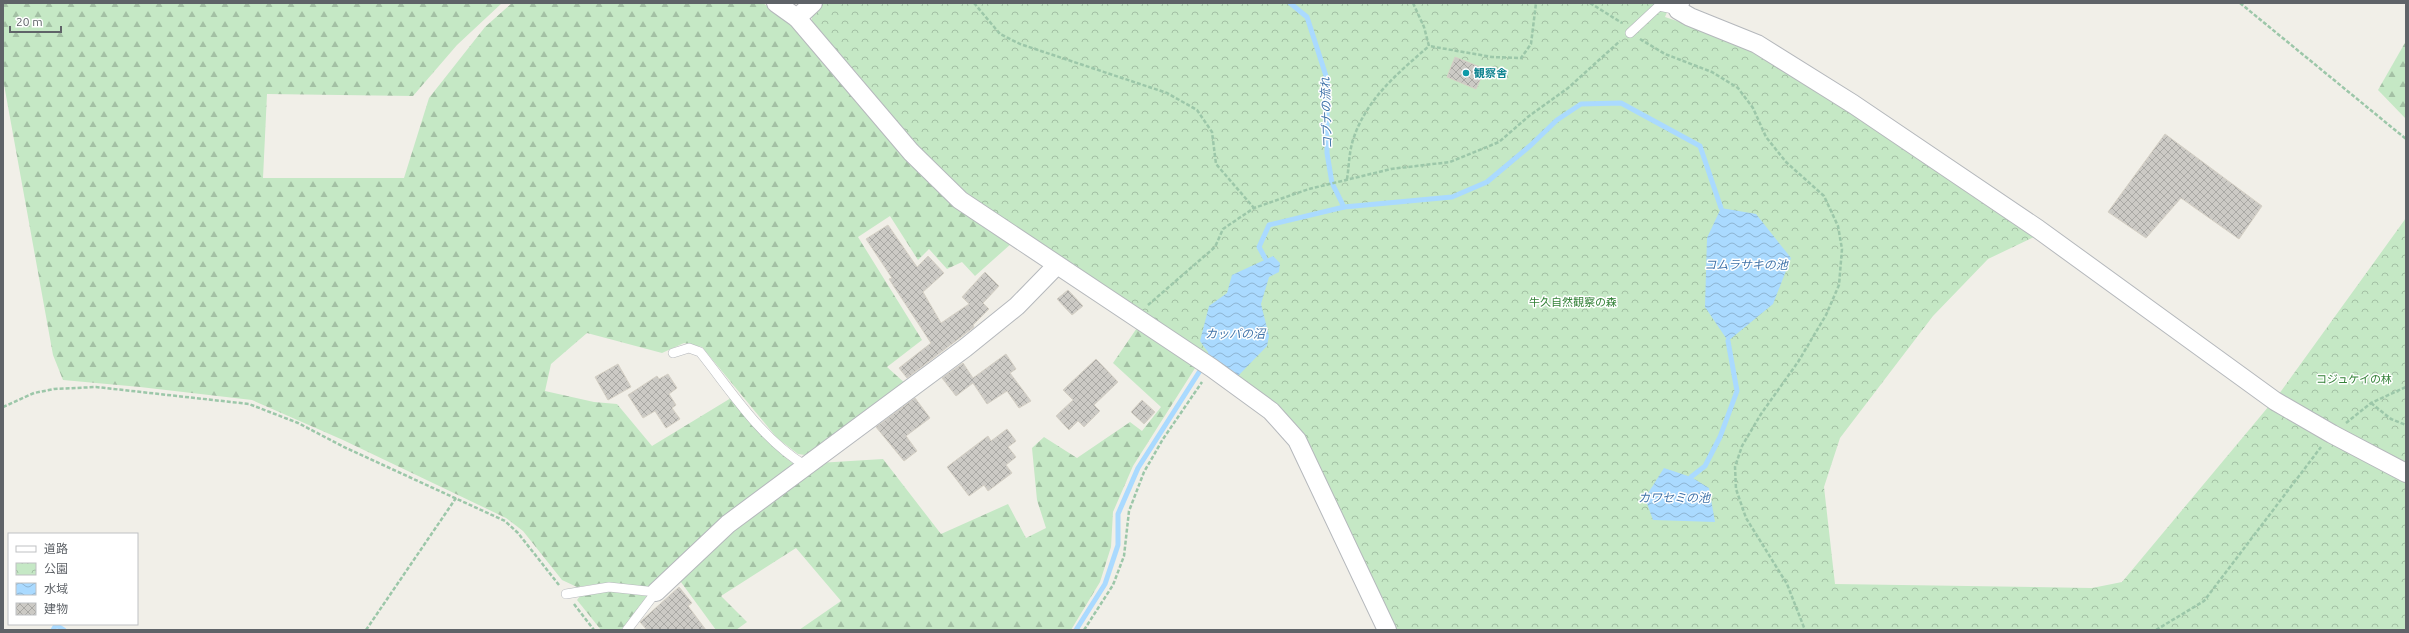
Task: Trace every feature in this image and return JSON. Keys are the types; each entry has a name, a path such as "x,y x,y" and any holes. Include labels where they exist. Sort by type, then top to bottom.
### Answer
{"street":[{"path":"776,3 797,18 911,152 960,200 1056,266 1135,316 1212,368 1270,411 1297,440 1387,630"},
{"path":"797,18 813,3"},
{"path":"1679,7 1690,17 1757,44 1853,104 2038,229 2275,401 2332,434 2406,473"},
{"path":"656,592 728,524 965,348 1017,306 1056,266"}],"lane":[{"path":"1630,33 1659,6 1679,7"},
{"path":"673,353 689,348 700,352 747,413 788,455 806,466"},
{"path":"566,594 609,587 656,592"},
{"path":"627,630 656,592"}],"path":[{"path":"974,3 1000,34 1020,44 1167,93 1197,110 1212,132 1216,164 1254,208"},
{"path":"1414,3 1429,46"},
{"path":"1429,46 1492,58 1520,58 1531,44 1536,3"},
{"path":"1590,3 1621,21 1630,33 1665,54 1712,72 1738,88 1753,108 1766,137 1786,162 1824,196 1838,226 1842,249 1839,285 1826,315 1798,362 1760,414 1742,446 1735,466 1736,489 1746,518 1787,584 1805,630"},
{"path":"2240,3 2406,139"},
{"path":"1135,316 1216,247 1223,229 1254,208 1309,189 1347,179 1391,169 1450,162 1499,142 1529,116 1568,88 1630,33"},
{"path":"1347,179 1352,140 1370,103 1398,73 1429,46"},
{"path":"1084,630 1113,585 1124,556 1129,511 1144,472 1163,439 1212,368"},
{"path":"3,406 34,393 54,389 96,387 249,404 298,423 346,448 456,498 509,525 518,533 594,630"},
{"path":"2156,630 2204,601 2332,434 2371,403 2406,387"},
{"path":"2371,403 2391,419 2406,425"},
{"path":"366,630 456,498"}],"green space":[{"path":"3,3 502,3 457,45 413,96 267,94 263,178 404,178 429,98 485,27 512,3 763,3 799,30 1012,243 975,276 962,262 947,269 929,249 918,260 890,216 858,237 922,340 887,367 907,385 812,456 798,454 777,438 702,347 684,343 662,353 587,333 551,364 545,391 594,402 617,404 652,446 731,398 781,454 795,465 660,581 649,587 604,583 577,587 562,580 523,531 506,518 343,440 252,400 63,380 53,355 3,79"},
{"name":"牛久自然観察の森","path":"823,3 1671,3 1665,17 1719,35 1783,68 2036,236 1988,259 1933,316 1840,438 1824,487 1835,584 2092,588 2122,582 2279,394 2406,218 2406,630 1394,630 1306,438 970,196 919,150 856,72 811,23 813,13"},
{"path":"2406,41 2406,119 2378,90"},
{"path":"1139,325 1197,365 1133,466 1113,512 1111,547 1100,582 1071,630 799,630 841,601 796,548 721,596 747,622 736,630 716,630 678,578 700,556 818,463 883,459 941,534 1008,504 1026,538 1046,528 1037,500 1032,448 1044,437 1077,458 1130,422 1142,431 1161,407 1113,363"},
{"path":"607,591 647,596 621,630 601,630 577,600 580,596"}],"water":[{"name":"コムラサキの池","path":"1721,208 1756,214 1791,258 1773,304 1728,341 1705,307 1707,238"},
{"name":"カッパの沼","path":"1273,256 1280,263 1279,272 1269,277 1261,304 1269,336 1267,346 1238,376 1210,355 1200,341 1209,306 1227,293 1232,275"},
{"name":"カワセミの池","path":"1664,468 1691,477 1709,488 1715,522 1653,520 1645,498"}],"building":[{"name":"観察舎","path":"1455,57 1485,69 1476,89 1447,77"},
{"path":"2165,134 2262,206 2239,239 2181,198 2146,238 2108,212"},
{"path":"888,225 917,267 928,256 944,273 923,292 941,323 969,304 962,297 985,272 999,286 983,303 989,309 973,325 974,327 907,378 899,368 931,343 889,279 892,278 866,239"},
{"path":"1068,290 1083,306 1072,315 1057,299"},
{"path":"1006,354 1016,369 1010,373 1031,401 1019,408 1007,391 987,404 973,383 956,396 942,378 963,363 973,378"},
{"path":"1096,359 1118,382 1094,405 1100,411 1084,427 1078,421 1069,430 1056,416 1073,400 1063,390"},
{"path":"618,364 631,387 608,400 595,377"},
{"path":"668,374 677,388 669,394 676,405 672,408 680,419 666,428 655,411 643,418 628,395 657,376 659,379"},
{"path":"915,398 930,418 906,436 917,451 904,461 876,427"},
{"path":"1142,400 1155,412 1144,424 1131,412"},
{"path":"1007,429 1016,441 1008,447 1016,457 1006,465 1012,473 988,491 984,485 969,496 947,467 988,436 991,441"},
{"path":"679,587 692,603 688,606 706,630 647,630 640,622"}],"waterway":[{"name":"コブナの流れ","path":"1290,3 1307,17 1327,79 1327,153 1332,183 1344,207"},
{"path":"1265,258 1259,247 1269,225 1344,207 1452,197 1487,182 1531,145 1557,120 1581,104 1621,103 1700,146 1721,208"},
{"path":"1691,477 1705,466 1720,437 1737,391 1728,341"},
{"path":"1076,630 1105,584 1118,545 1118,514 1138,468 1210,355"},
{"path":"53,630 56,625 64,630"}],"place":[{"name":"観察舎","path":"1466,73"}],"park label":[{"name":"コジュケイの林","path":"2354,379"}]}
